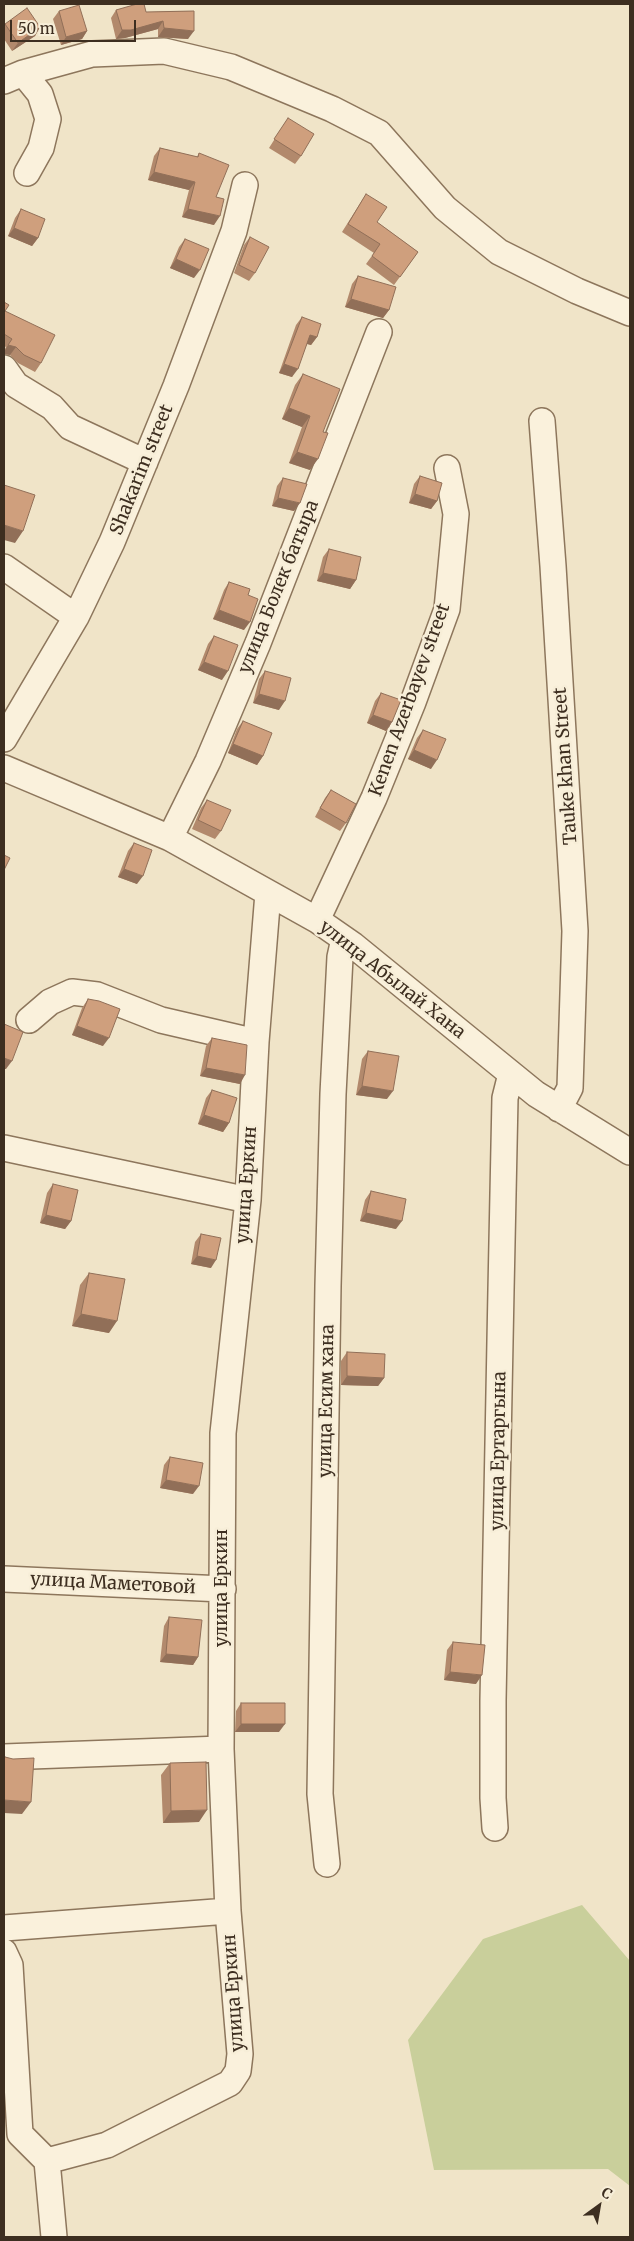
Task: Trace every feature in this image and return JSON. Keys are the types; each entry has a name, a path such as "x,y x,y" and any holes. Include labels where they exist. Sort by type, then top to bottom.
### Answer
{"street":[{"path":"13,77 92,54 164,51 231,67 332,109 379,133 445,208 499,252 577,292 630,312"},
{"path":"13,77 40,94 48,119 41,148 27,173"},
{"name":"Shakarim street","path":"4,739 76,617 112,542 176,386 234,231 245,185"},
{"name":"улица Болек батыра","path":"170,838 208,761 258,643 380,332"},
{"path":"10,377 52,407 70,428 145,462"},
{"name":"Tauke khan Street","path":"542,421 575,931 570,1088 559,1109"},
{"name":"Kenen Azerbayev street","path":"317,920 374,798 413,702 447,609 456,514 447,468"},
{"path":"4,567 76,617"},
{"name":"улица Абылай Хана","path":"4,768 170,838 317,920 344,939 536,1094 630,1152"},
{"name":"улица Еркин","path":"47,2161 107,2145 230,2083 238,2071 240,2054 228,1911 221,1749 223,1433 248,1200 256,1042 268,893"},
{"name":"улица Есим хана","path":"327,1864 320,1794 328,1276 332,1094 340,957 344,939"},
{"path":"30,1020 50,1002 72,992 97,995 160,1020 256,1042"},
{"name":"улица Ертаргына","path":"495,1828 493,1798 493,1700 501,1280 505,1098 511,1074"},
{"path":"4,1148 248,1200"},
{"name":"улица Маметовой","path":"4,1579 222,1588"},
{"path":"4,1756 221,1749"},
{"path":"4,1928 228,1911"},
{"path":"4,1952 10,1965 20,2134 47,2161 54,2237"}],"green space":[{"path":"582,1905 630,1961 630,2186 608,2169 434,2170 408,2040 483,1939"}],"building":[{"path":"144,4 146,12 194,11 194,31 164,28 163,21 131,30 122,30 116,10"},
{"path":"79,5 87,31 66,37 59,11"},
{"path":"27,8 40,27 18,43 5,24"},
{"path":"288,118 314,134 301,156 274,139"},
{"path":"160,148 198,157 199,153 229,165 216,197 224,199 220,216 188,209 195,182 154,172"},
{"path":"366,194 387,207 377,222 418,252 400,277 372,256 380,244 348,224"},
{"path":"21,209 45,219 38,238 14,228"},
{"path":"250,237 269,247 255,273 239,265"},
{"path":"185,239 209,249 200,270 176,259"},
{"path":"358,276 396,287 389,310 351,299"},
{"path":"4,302 9,305 5,311 55,335 41,363 24,355 16,347 8,345 12,339 4,334"},
{"path":"302,317 321,324 317,337 310,335 298,369 284,364"},
{"path":"303,374 340,389 323,432 328,433 318,459 297,452 310,416 289,408"},
{"path":"420,476 442,483 437,501 415,494"},
{"path":"283,478 307,484 300,503 278,498"},
{"path":"4,485 35,495 23,531 4,525"},
{"path":"329,549 361,557 356,580 323,573"},
{"path":"229,582 250,589 248,595 258,599 250,622 219,610"},
{"path":"214,636 238,645 228,671 204,662"},
{"path":"265,671 291,678 285,701 259,694"},
{"path":"381,693 401,700 392,722 373,715"},
{"path":"243,721 272,733 263,756 233,744"},
{"path":"423,730 446,739 437,760 414,750"},
{"path":"331,790 356,804 346,823 320,808"},
{"path":"207,800 231,810 221,831 198,820"},
{"path":"134,843 152,850 143,876 124,869"},
{"path":"4,855 10,858 4,870"},
{"path":"88,999 120,1009 109,1038 77,1026"},
{"path":"4,1024 23,1032 12,1061 4,1058"},
{"path":"212,1038 247,1045 245,1075 206,1068"},
{"path":"368,1051 399,1056 393,1091 362,1086"},
{"path":"212,1090 237,1098 229,1123 204,1115"},
{"path":"53,1184 78,1190 71,1221 46,1215"},
{"path":"371,1191 406,1199 402,1221 366,1213"},
{"path":"201,1234 221,1238 216,1260 197,1256"},
{"path":"89,1273 125,1279 117,1321 81,1314"},
{"path":"347,1352 385,1354 384,1378 347,1376"},
{"path":"170,1457 203,1463 199,1486 166,1480"},
{"path":"169,1617 202,1620 198,1657 166,1654"},
{"path":"453,1642 485,1645 482,1675 450,1672"},
{"path":"241,1703 285,1703 285,1724 241,1724"},
{"path":"4,1755 13,1759 34,1758 31,1802 4,1800"},
{"path":"206,1762 207,1810 171,1811 170,1763"}]}
